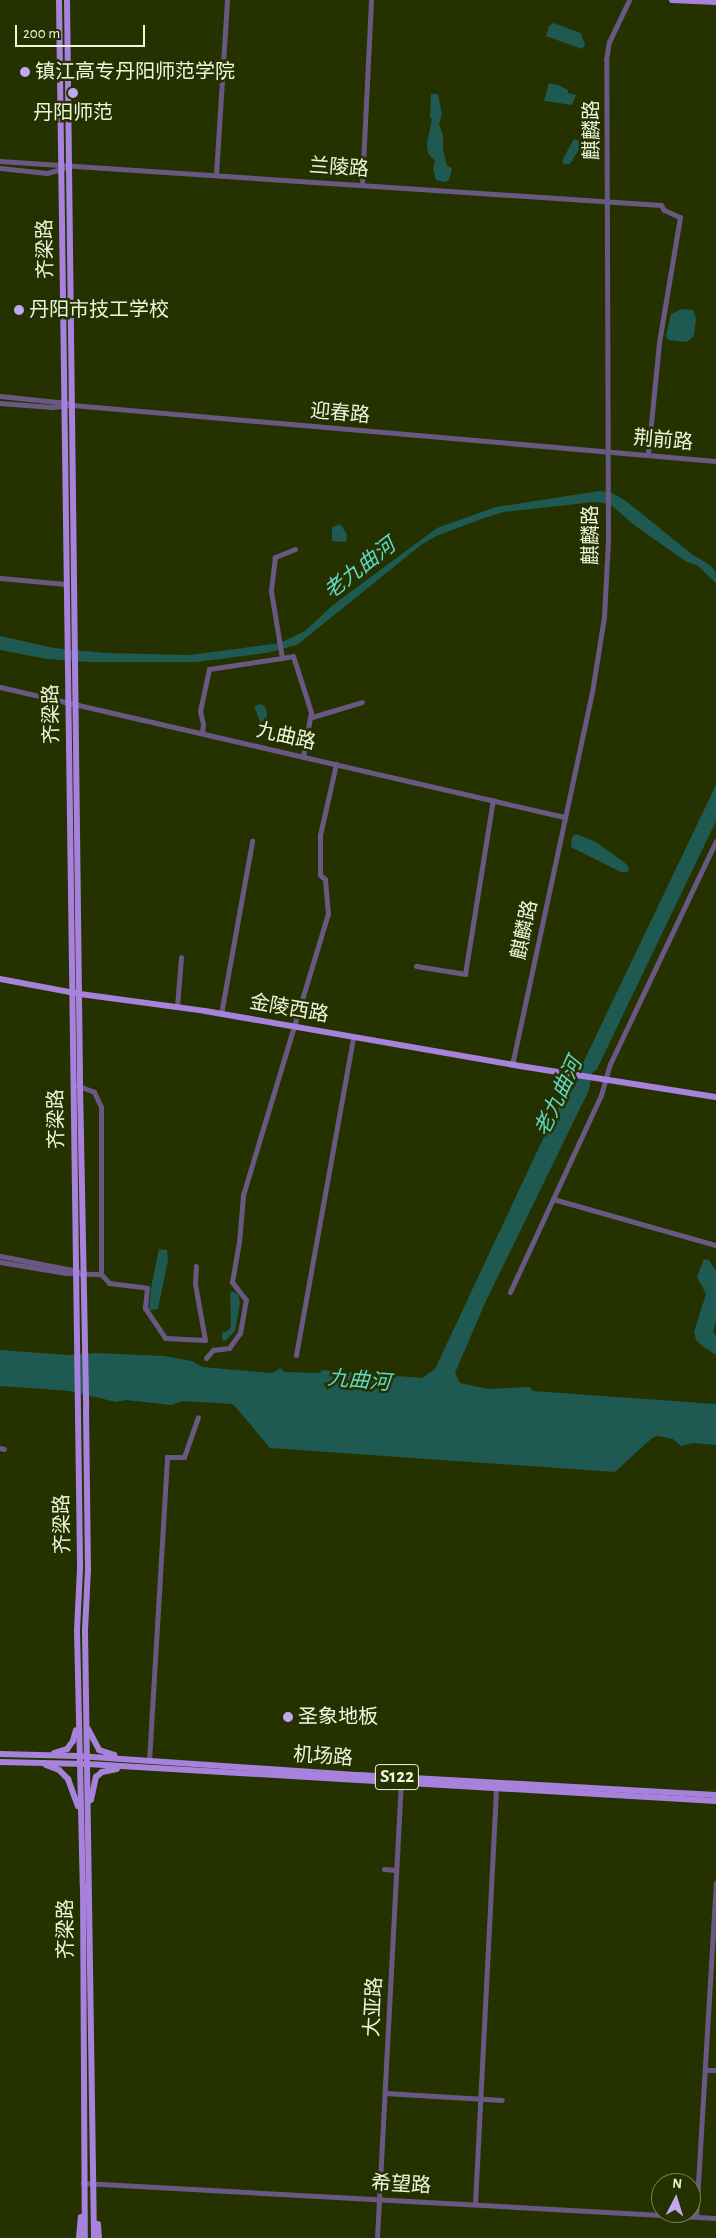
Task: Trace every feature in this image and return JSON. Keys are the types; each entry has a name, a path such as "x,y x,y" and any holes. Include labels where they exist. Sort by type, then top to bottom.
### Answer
{"main road":[{"name":"齐梁路","path":"58,0 71,992 83,1272 86,1410 86,1723 94,2238"},
{"name":"齐梁路","path":"67,0 80,994 76,1085 75,1271 80,1569 77,1631 78,1764 83,1886 83,2183 85,2238"},
{"path":"672,0 716,2"},
{"path":"66,538 73,538"},
{"name":"金陵西路","path":"0,980 80,994 221,1014 605,1080"},
{"path":"605,1080 716,1097"},
{"path":"41,1759 68,1749 73,1741 78,1722"},
{"path":"86,1723 93,1741 99,1750 106,1754 144,1763"},
{"name":"S122","path":"0,1754 78,1764"},
{"name":"机场路","path":"78,1756 87,1761"},
{"name":"S122","path":"0,1762 78,1756"},
{"path":"41,1759 59,1770 68,1779 80,1814"},
{"name":"机场路","path":"78,1764 87,1761 144,1763 401,1780 716,1795"},
{"path":"88,1816 93,1783 96,1777 109,1770 144,1763"},
{"name":"机场路","path":"496,1785 716,1801"},
{"path":"79,2238 83,2183"},
{"path":"93,2184 99,2238"}],"street":[{"path":"216,175 227,0"},
{"path":"362,185 371,0"},
{"name":"麒麟路","path":"512,1065 601,646 608,540 606,509 606,60 609,42 629,0"},
{"name":"兰陵路","path":"0,161 61,168"},
{"name":"兰陵路","path":"0,168 47,173 69,165 657,204 680,217 659,343 648,453"},
{"name":"迎春路","path":"0,396 72,405 606,451"},
{"name":"迎春路","path":"0,403 64,404"},
{"name":"荆前路","path":"606,451 716,461"},
{"path":"282,656 271,591 275,557 295,549"},
{"path":"0,578 66,584"},
{"path":"202,733 200,711 209,669 282,656 293,656 312,717 303,756"},
{"name":"九曲路","path":"0,687 564,817"},
{"path":"312,717 362,702"},
{"path":"206,1358 213,1350 229,1348 240,1333 246,1300 232,1282 239,1242 243,1195 328,914 325,880 320,875 320,836 336,764"},
{"path":"416,966 465,974 493,800"},
{"path":"221,1014 252,841"},
{"path":"510,1292 601,1095 610,1064 716,841"},
{"path":"177,1007 181,957"},
{"path":"296,1355 353,1037"},
{"path":"76,1085 94,1092 101,1107 101,1274 109,1284 147,1288 145,1308 165,1338 205,1340"},
{"path":"553,1199 716,1245"},
{"path":"0,1256 75,1271 101,1274"},
{"path":"0,1262 66,1273 75,1271"},
{"path":"196,1266 195,1284 205,1340 213,1350"},
{"path":"144,1763 168,1457 184,1457 198,1416"},
{"name":"大亚路","path":"377,2238 401,1780"},
{"path":"475,2204 496,1785"},
{"path":"384,1869 396,1870"},
{"path":"699,2173 716,1883"},
{"path":"705,2070 716,2070"},
{"path":"385,2093 502,2100"},
{"name":"希望路","path":"83,2183 651,2214"},
{"name":"希望路","path":"701,2217 716,2218"}],"water":[{"path":"553,23 581,33 585,45 582,49 546,36 549,26"},
{"path":"549,83 558,85 568,90 568,93 576,95 572,105 544,101"},
{"path":"431,94 438,94 442,114 439,124 443,136 443,149 447,166 452,168 449,180 444,182 436,180 433,169 435,161 428,153 427,143 432,119 430,118"},
{"path":"574,139 579,141 581,146 570,164 564,164 562,162 564,157"},
{"path":"682,309 693,310 696,318 694,336 687,342 668,340 666,336 671,314"},
{"path":"599,491 612,493 626,501 693,555 710,565 716,572 716,583 697,565 687,562 634,525 610,504 594,502 504,512 436,536 421,545 297,645 266,653 197,662 90,662 47,659 0,650 0,636 54,648 106,653 190,655 280,643 305,631 333,605 437,528 496,507"},
{"path":"340,524 347,534 346,542 332,541 332,527"},
{"path":"261,704 265,707 267,713 266,721 260,722 254,706"},
{"name":"九曲河","path":"716,785 716,821 597,1069 592,1073 589,1090 485,1303 455,1373 460,1383 488,1389 530,1387 533,1391 716,1404 716,1445 693,1443 681,1446 673,1439 658,1436 652,1438 615,1472 270,1448 233,1404 183,1401 171,1405 126,1400 116,1402 70,1391 0,1386 0,1350 68,1355 95,1353 164,1356 192,1361 202,1367 272,1373 281,1368 284,1372 320,1373 322,1370 422,1378 435,1369 549,1126 567,1089 572,1086"},
{"path":"576,834 596,842 625,863 629,868 628,872 621,872 571,847 572,837"},
{"path":"159,1249 167,1250 168,1260 158,1309 149,1310 151,1288"},
{"path":"704,1259 709,1260 716,1271 716,1322 713,1331 716,1336 716,1355 696,1340 694,1332 706,1294 697,1277"},
{"path":"232,1291 238,1294 240,1303 235,1331 225,1341 222,1340 222,1333 229,1330 231,1326 230,1293"}],"place":[{"name":"镇江高专丹阳师范学院","path":"25,72"},
{"name":"丹阳师范","path":"73,93"},
{"name":"丹阳市技工学校","path":"19,310"},
{"name":"圣象地板","path":"288,1717"}],"water label":[{"name":"老九曲河","path":"360,569"},
{"name":"老九曲河","path":"559,1097"}]}
